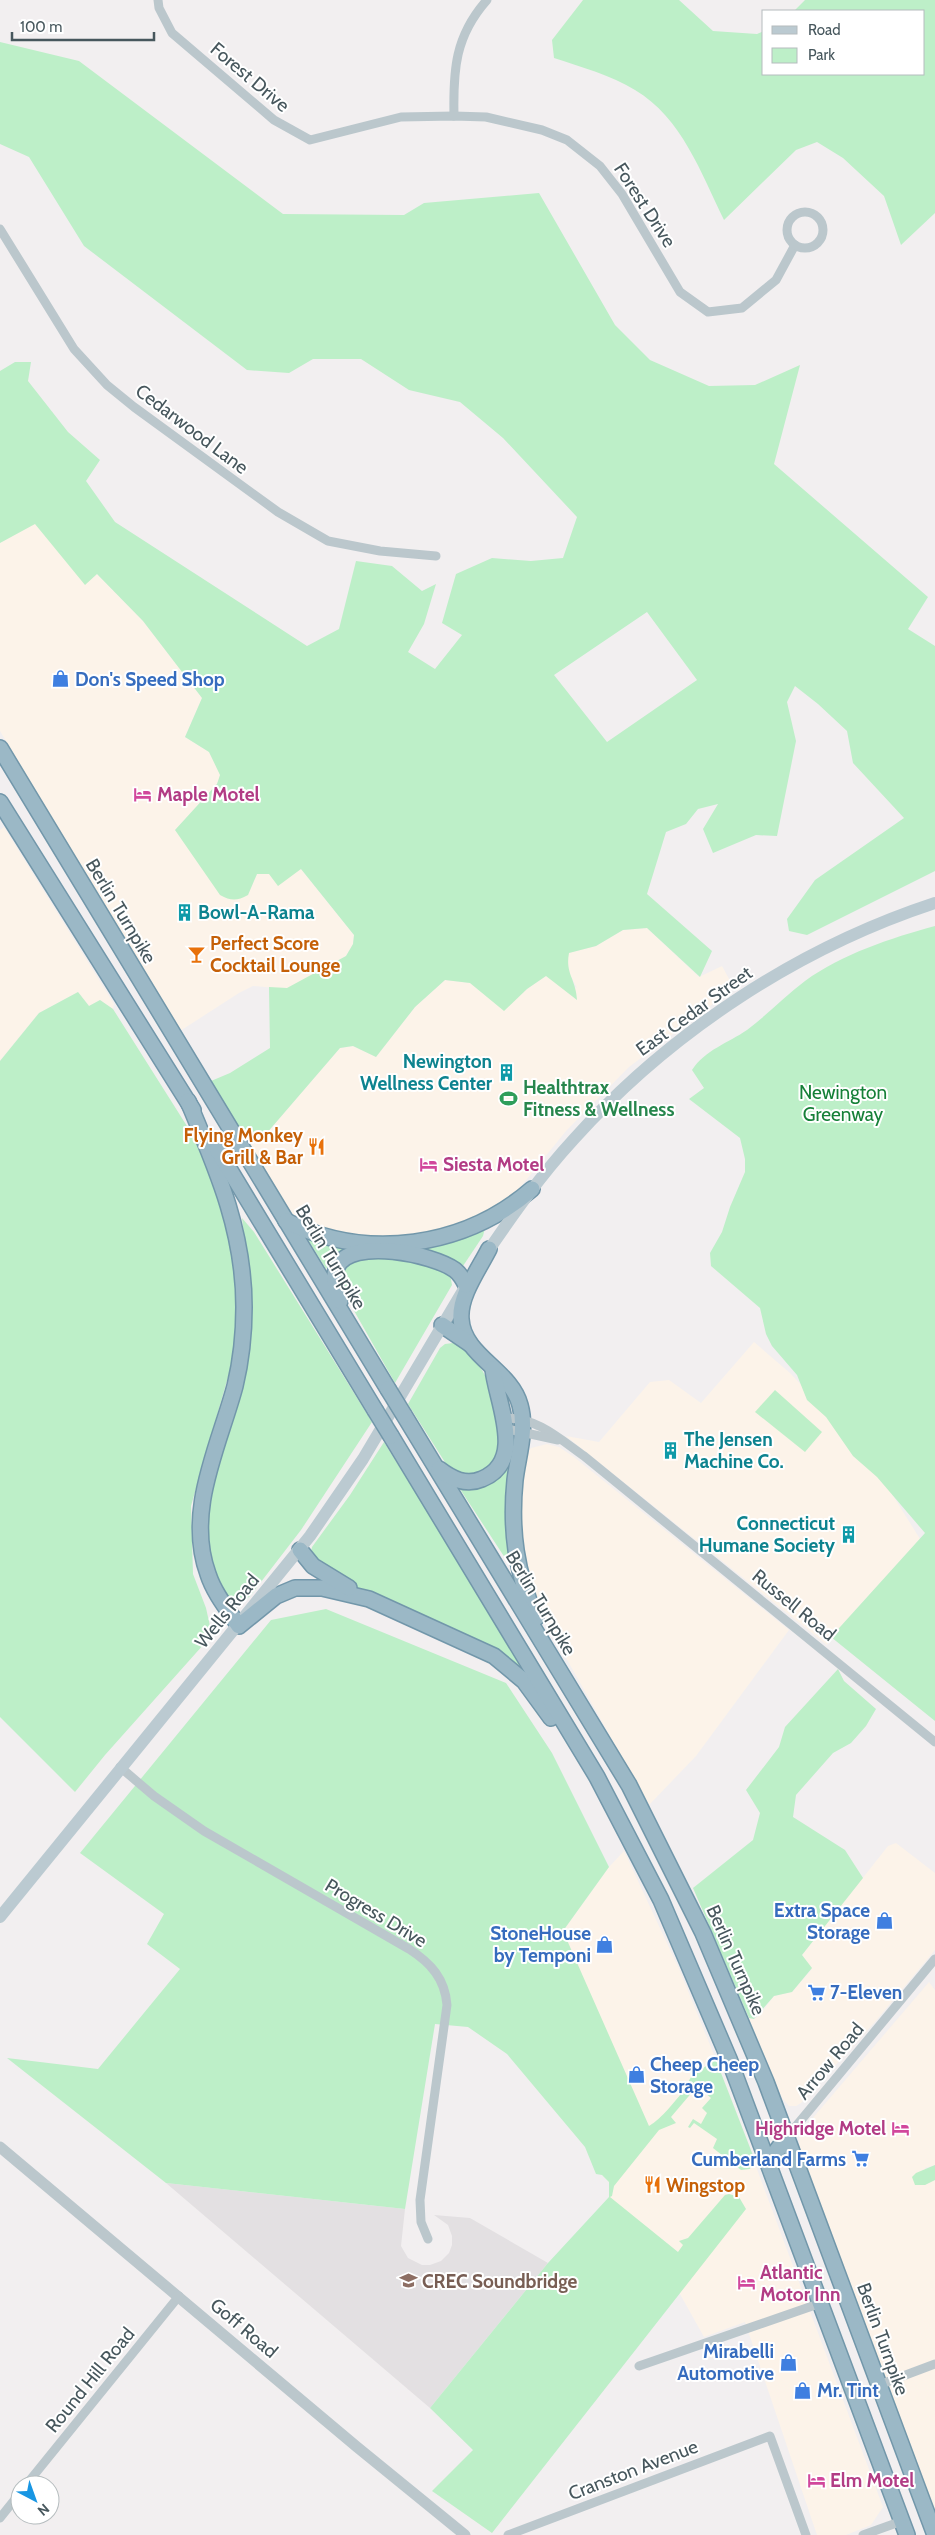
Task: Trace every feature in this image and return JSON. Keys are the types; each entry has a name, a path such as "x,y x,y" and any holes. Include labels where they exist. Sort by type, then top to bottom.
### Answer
{"highway":[{"name":"Berlin Turnpike","path":"0,748 629,1785 679,1882 745,2029 787,2137 934,2535"},
{"path":"0,802 188,1101 572,1735 630,1839 693,1972 729,2059 904,2528 926,2512"},
{"path":"188,1101 228,1201 238,1240 243,1280 244,1322 240,1361 235,1386 208,1475 201,1525 203,1557 208,1575 239,1626 276,1596 295,1588 322,1588 369,1599"},
{"path":"347,1321 335,1282 337,1267 342,1260 353,1252 375,1246 413,1243 456,1234 496,1217 532,1189"},
{"path":"286,1221 319,1235 436,1260 454,1269 466,1285"},
{"path":"471,1345 462,1325 461,1309 489,1249"},
{"path":"442,1325 471,1345 493,1369 502,1374 517,1396 523,1426 514,1504 516,1554 527,1597 558,1670"},
{"path":"431,1461 455,1479 463,1482 479,1481 487,1477 498,1466 504,1449 506,1424 493,1369"},
{"path":"300,1550 306,1559 325,1574 369,1599 483,1650 515,1672 542,1704 630,1839"},
{"path":"768,2162 787,2137"}],"main road":[{"name":"East Cedar Street","path":"452,1308 489,1249 532,1189 574,1139 620,1092 670,1049 722,1011 777,975 835,944 895,917 935,903"},
{"name":"Wells Road","path":"0,1917 120,1767 239,1626 300,1550 360,1464 452,1308"}],"street":[{"name":"Forest Drive","path":"158,0 158,8 172,33 274,120 310,140 401,117 454,116 486,117 542,130 567,140 600,166 622,194 680,292 708,312 742,308 776,280 795,245"},
{"path":"454,116 453,74 460,44 478,10 487,0"},
{"path":"806,212 817,217 823,228 820,239 811,247 795,245 788,236 791,220 800,213 806,212"},
{"name":"Cedarwood Lane","path":"0,229 61,330 82,360 107,385 142,412 278,512 328,540 380,551 436,556"},
{"name":"Russell Road","path":"506,1424 543,1428 626,1488 935,1742"},
{"name":"Russell Road","path":"506,1424 523,1426 560,1441"},
{"name":"Progress Drive","path":"120,1767 154,1796 204,1831 409,1949 428,1963 438,1975 443,1984 447,2006 420,2200 421,2222 428,2239"},
{"name":"Arrow Road","path":"787,2137 935,1959"},
{"name":"Goff Road","path":"0,2147 357,2447 466,2535"},
{"name":"Round Hill Road","path":"34,2475 179,2296"},
{"path":"639,2366 821,2303"},
{"path":"879,2385 935,2364"},
{"name":"Cranston Avenue","path":"508,2535 770,2436 806,2535"},
{"path":"0,2518 10,2506"},
{"path":"863,2535 904,2528"}],"shaded area":[{"path":"35,523 85,584 97,574 143,621 202,698 185,737 209,752 221,775 217,784 175,830 248,895 257,874 301,869 354,935 353,944 346,956 287,989 253,986 180,1031 0,731 0,543"},
{"path":"4,827 114,1004 113,1009 100,1000 89,1006 78,992 39,1013 0,1061 0,830"},
{"path":"647,928 699,977 722,966 734,988 629,1067 566,1131 505,1206 439,1235 375,1239 305,1225 290,1211 245,1137 266,1134 340,1048 353,1046 376,1057 415,1007 445,980 470,983 504,1010 527,989 546,976 577,988 566,967 568,953 596,946 623,930"},
{"path":"754,1342 790,1373 834,1420 882,1478 920,1539 831,1637 827,1645 566,1436 599,1442 650,1382 669,1380 701,1403"},
{"path":"547,1444 559,1447 574,1457 789,1630 696,1756 649,1805 543,1617 531,1589 522,1531 521,1505 526,1455 531,1448"},
{"path":"896,1843 935,1873 935,1950 874,2023 801,2103 796,2106 789,2106 782,2098 749,2018 754,2019 759,2016 774,1996 792,1992 812,1969 802,1955 888,1846"},
{"path":"624,1851 679,1969 717,2062 883,2507 871,2525 846,2535 817,2535 745,2322 704,2337 680,2294 689,2261 609,2197 609,2182 602,2175 563,1931 609,1867"},
{"path":"929,1982 935,1990 935,2165 925,2168 925,2185 935,2180 935,2517 799,2144 800,2134 805,2127"},
{"name":"CREC Soundbridge","path":"166,2183 405,2209 401,2246 408,2258 422,2265 430,2265 441,2261 449,2253 452,2245 452,2236 448,2225 434,2215 470,2218 548,2263 430,2408"}],"green space":[{"path":"583,0 679,0 713,31 757,34 762,32 762,75 925,75 925,10 795,10 805,0 935,0 935,213 901,245 884,196 843,158 817,142 796,150 724,220 688,148 666,116 635,90 616,80 554,58 552,40"},
{"path":"0,42 79,61 283,214 404,215 424,203 539,193 615,325 650,360 709,386 755,385 800,365 774,464 928,597 908,629 935,646 935,871 807,935 789,931 787,919 815,880 904,818 853,763 847,731 795,686 787,702 796,741 777,836 756,835 713,853 703,829 718,804 698,809 686,824 666,832 647,894 712,951 700,977 647,928 623,930 596,946 569,953 568,966 577,1000 546,976 527,989 504,1011 470,983 445,980 415,1007 376,1057 353,1046 340,1048 266,1134 245,1137 211,1081 230,1073 270,1048 269,987 287,988 346,956 353,944 354,935 301,869 278,886 269,874 257,874 248,895 241,898 231,899 220,895 175,830 217,784 220,775 209,752 185,737 202,698 143,621 97,574 85,585 35,524 0,543 0,371 15,362 31,362 28,381 68,432 100,460 86,481 115,522 307,646 339,629 356,561 392,566 422,591 436,584 424,624 408,652 435,669 462,635 442,623 456,574 492,558 531,561 563,558 577,517 503,438 460,402 409,390 361,359 313,359 289,373 247,370 84,246 29,157 0,144","holes":["647,612 697,680 607,742 554,675"]},
{"name":"Newington Greenway","path":"935,926 935,1721 831,1637 925,1533 877,1477 853,1456 826,1417 807,1400 797,1375 772,1346 766,1334 760,1308 711,1266 710,1253 722,1232 745,1172 745,1159 740,1138 689,1099 704,1088 692,1070 703,1057 747,1030 819,971 867,948"},
{"path":"78,992 89,1006 100,1000 113,1009 204,1153 227,1221 236,1293 236,1331 230,1370 191,1506 193,1574 206,1608 212,1635 105,1755 75,1792 0,1717 0,1061 39,1013"},
{"path":"242,1218 254,1232 372,1422 301,1530 251,1595 238,1607 231,1604 222,1593 211,1566 208,1532 211,1494 218,1453 249,1305 248,1273"},
{"path":"485,1228 483,1236 463,1266 399,1250"},
{"path":"308,1237 357,1247 337,1253 326,1269"},
{"path":"381,1257 433,1265 450,1274 452,1285 395,1383 340,1286 345,1269 353,1261"},
{"path":"453,1343 466,1351 478,1364 487,1379 498,1415 500,1434 497,1451 491,1465 484,1471 468,1478 448,1467 408,1404 440,1348 445,1344"},
{"path":"775,1390 822,1432 805,1452 755,1412"},
{"path":"515,1434 511,1561 509,1564 458,1486 480,1485 511,1435"},
{"path":"384,1442 536,1687 521,1674 347,1584 319,1565 311,1552 312,1547 350,1495"},
{"path":"326,1609 506,1683 552,1753 609,1867 563,1931 649,2126 683,2092 693,2075 711,2061 716,2060 754,2158 750,2169 741,2170 713,2148 717,2139 694,2123 690,2128 688,2127 693,2119 701,2124 707,2113 702,2108 711,2098 703,2091 698,2092 694,2090 671,2117 676,2123 659,2130 614,2186 612,2196 610,2197 678,2252 683,2245 679,2241 688,2238 725,2195 729,2194 739,2197 746,2209 492,2533 432,2491 473,2450 430,2408 548,2263 609,2197 609,2182 602,2175 596,2174 585,2147 507,2054 468,2027 435,2024 405,2209 166,2183 7,2058 98,2069 180,1969 147,1944 164,1914 80,1853 271,1620"},
{"path":"838,1669 844,1681 876,1709 866,1726 851,1743 833,1753 796,1795 793,1817 845,1850 863,1878 802,1955 812,1968 792,1992 774,1996 754,2019 749,2018 693,1888 753,1840 760,1813 746,1790 779,1747 785,1727"},
{"path":"935,2165 935,2180 925,2185 915,2185 912,2177 916,2173"}],"place":[{"name":"Don's Speed Shop","path":"61,679"},
{"name":"Maple Motel","path":"143,794"},
{"name":"Bowl-A-Rama","path":"184,912"},
{"name":"Perfect Score Cocktail Lounge","path":"196,954"},
{"name":"Newington Wellness Center","path":"506,1072"},
{"name":"Healthtrax Fitness & Wellness","path":"509,1098"},
{"name":"Flying Monkey Grill & Bar","path":"317,1146"},
{"name":"Siesta Motel","path":"429,1164"},
{"name":"The Jensen Machine Co.","path":"670,1450"},
{"name":"Connecticut Humane Society","path":"849,1534"},
{"name":"Extra Space Storage","path":"884,1921"},
{"name":"StoneHouse by Temponi","path":"605,1944"},
{"name":"7-Eleven","path":"816,1992"},
{"name":"Cheep Cheep Storage","path":"636,2075"},
{"name":"Highridge Motel","path":"900,2128"},
{"name":"Cumberland Farms","path":"860,2159"},
{"name":"Wingstop","path":"652,2185"},
{"name":"CREC Soundbridge","path":"408,2281"},
{"name":"Atlantic Motor Inn","path":"746,2283"},
{"name":"Mirabelli Automotive","path":"788,2362"},
{"name":"Mr. Tint","path":"803,2390"},
{"name":"Elm Motel","path":"816,2480"}]}
